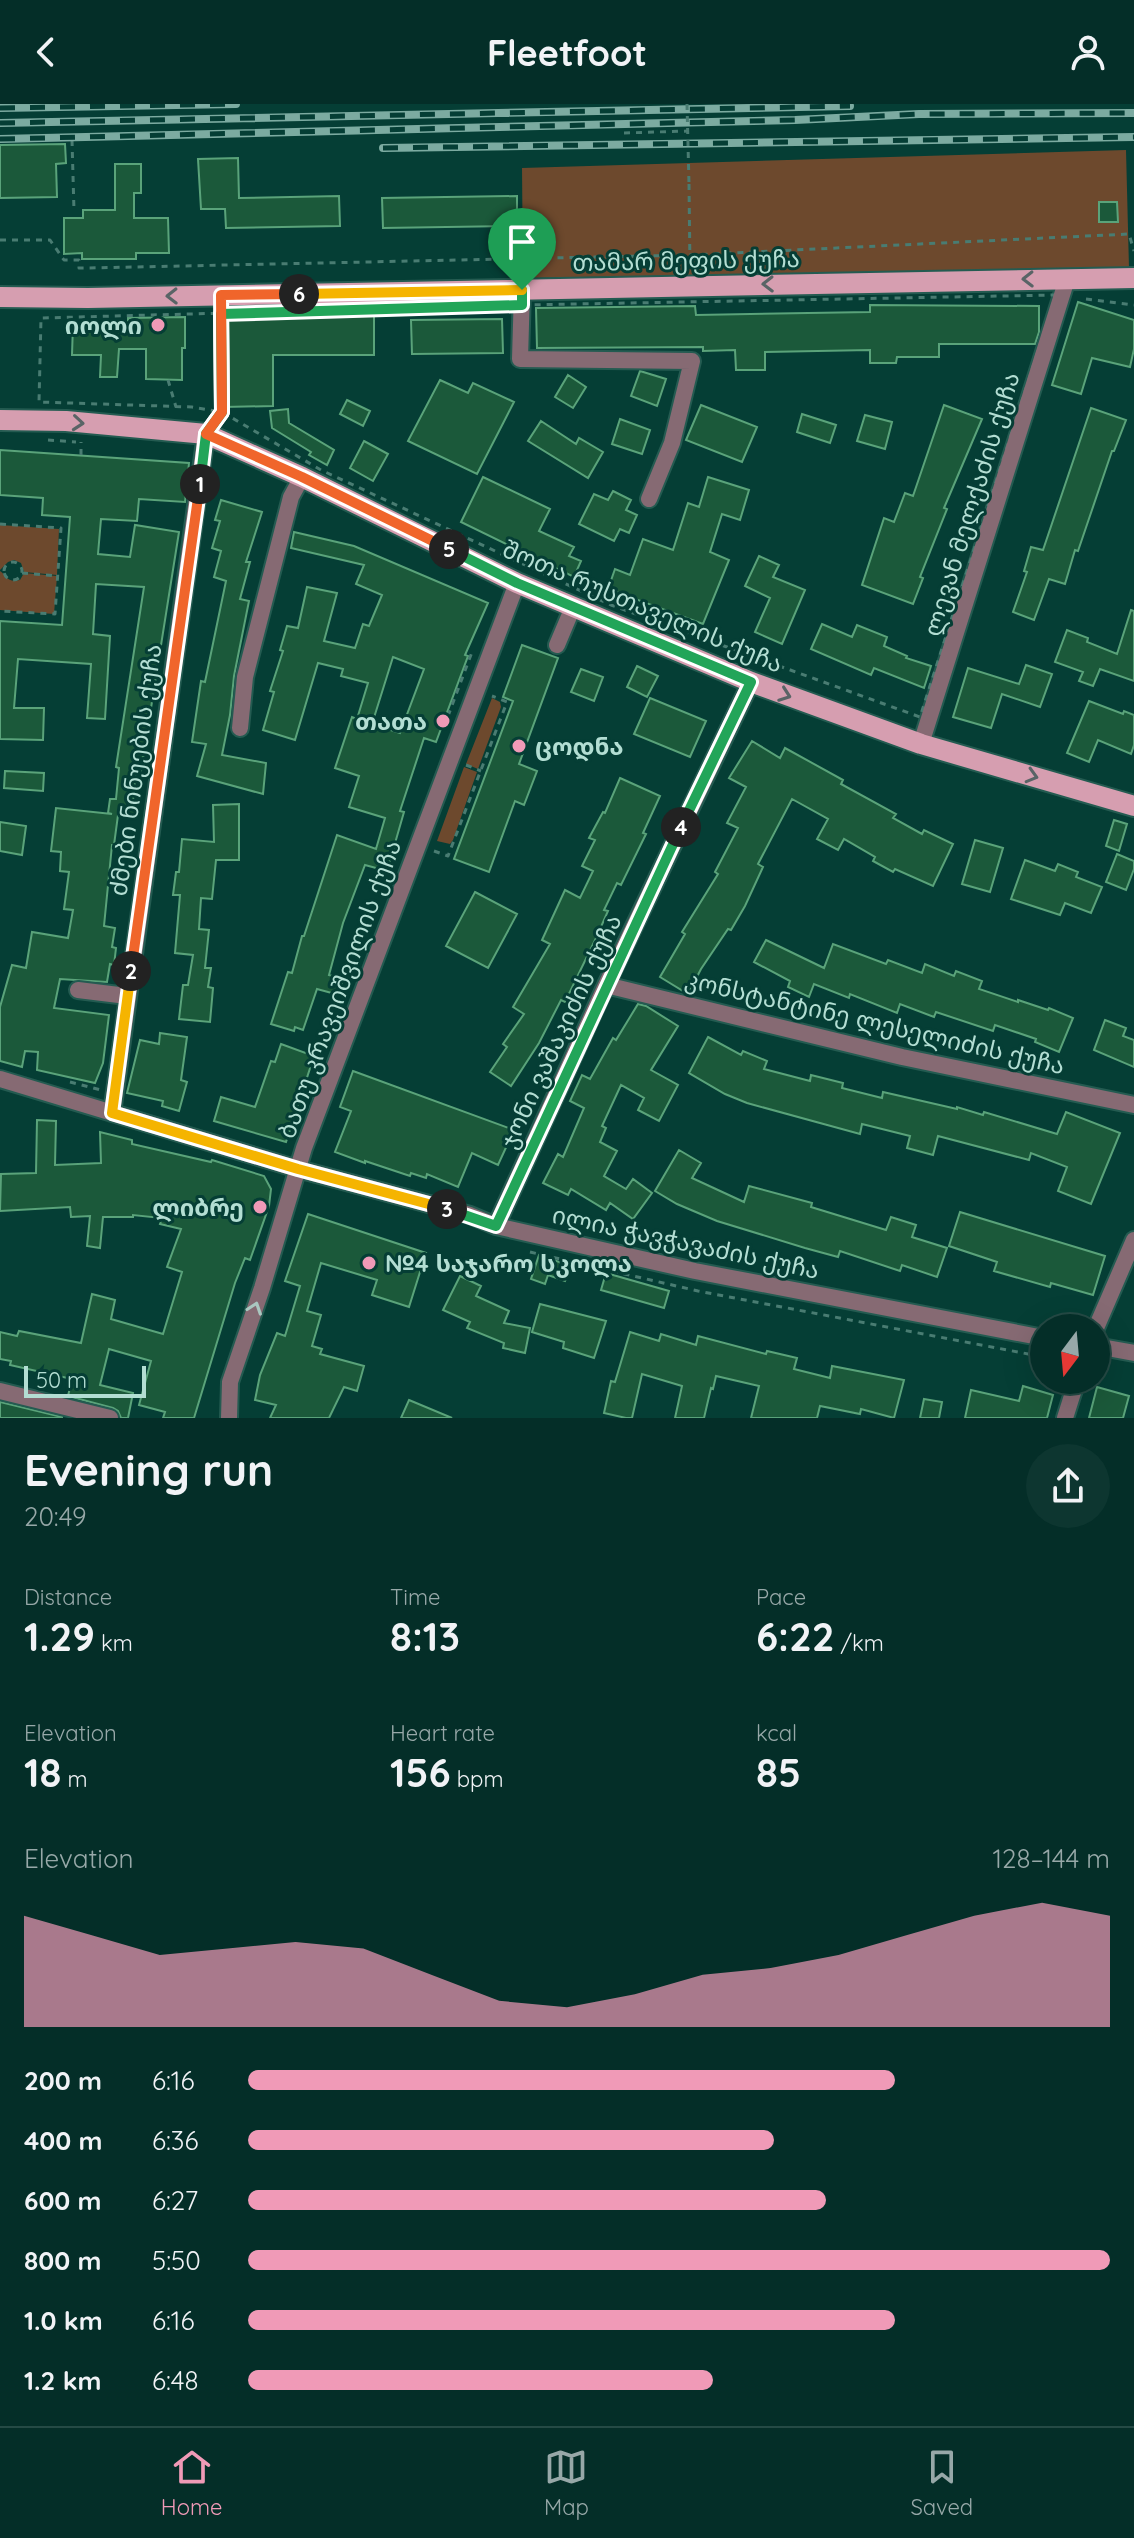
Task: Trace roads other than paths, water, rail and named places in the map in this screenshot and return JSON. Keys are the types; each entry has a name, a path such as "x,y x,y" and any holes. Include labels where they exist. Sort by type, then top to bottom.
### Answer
{"main road":[{"name":"თამარ მეფის ქუჩა","path":"0,297 221,304 696,294 1134,278"},
{"name":"შოთა რუსთაველის ქუჩა","path":"0,420 66,421 206,434 302,477 517,583 751,682 921,744 1134,806"}],"street":[{"name":"ლევან მელქაძის ქუჩა","path":"921,744 1067,279"},
{"path":"522,297 520,359 692,361 672,443 649,499"},
{"name":"ძმები ნინუების ქუჩა","path":"112,1113 206,434"},
{"path":"240,728 245,677 291,497 302,477"},
{"name":"ბათუ კრავეიშვილის ქუჩა","path":"229,1418 230,1382 304,1148 517,583"},
{"path":"557,645 573,607"},
{"name":"ჯონი ვაშაკიძის ქუჩა","path":"496,1226 606,985 751,682"},
{"name":"კონსტანტინე ლესელიძის ქუჩა","path":"606,985 902,1057 1134,1105"},
{"path":"78,990 127,996"},
{"name":"ილია ჭავჭავაძის ქუჩა","path":"0,1079 298,1169 470,1215 496,1226 695,1271 1030,1335"},
{"path":"1102,1314 1134,1240"},
{"path":"1110,1349 1134,1353"},
{"path":"0,1391 110,1418"},
{"path":"1065,1418 1073,1394"}],"railway":[{"path":"0,108 236,104"},
{"path":"0,123 850,106"},
{"path":"0,139 795,120 919,114 1134,113"},
{"path":"383,148 1134,137"}],"place":[{"name":"იოლი","path":"158,325"},
{"name":"თათა","path":"443,721"},
{"name":"ცოდნა","path":"519,746"},
{"name":"ლიბრე","path":"260,1207"},
{"name":"№4 საჯარო სკოლა","path":"369,1263"}]}
